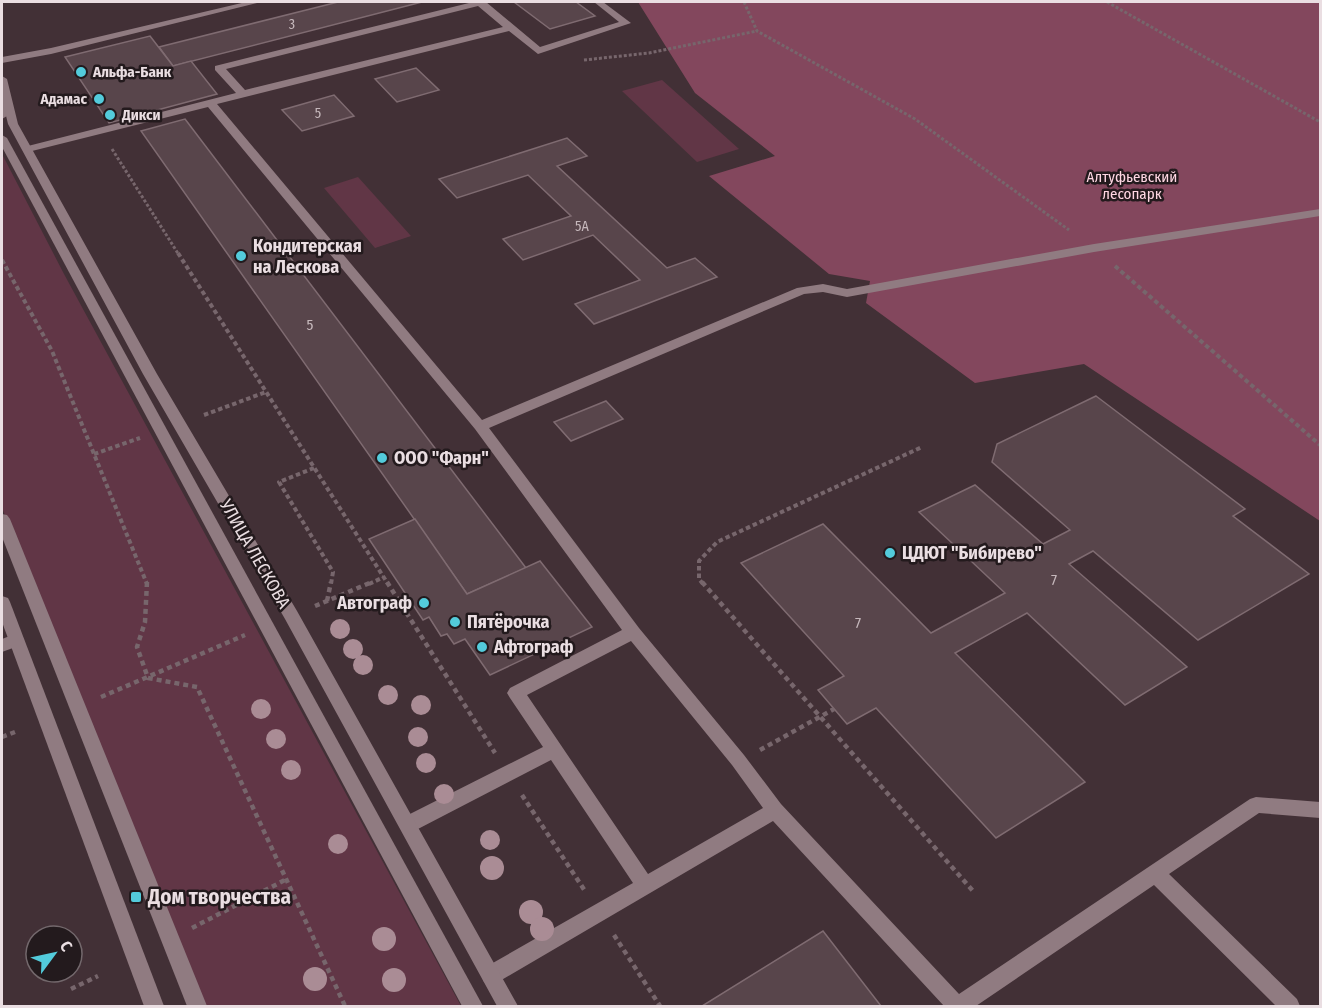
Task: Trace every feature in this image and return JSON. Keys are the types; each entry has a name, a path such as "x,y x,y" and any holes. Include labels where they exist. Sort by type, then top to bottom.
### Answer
{"main road":[{"path":"2,60 51,51 256,2"},
{"path":"243,94 219,68 482,2 538,51 626,23 598,2"},
{"path":"28,148 510,28"},
{"name":"УЛИЦА ЛЕСКОВА","path":"2,79 13,124 150,374 291,615 508,1006"},
{"name":"УЛИЦА ЛЕСКОВА","path":"2,116 6,100"},
{"path":"210,103 480,426 633,632 738,760 775,810 958,1006 1256,805 1320,810"},
{"name":"УЛИЦА ЛЕСКОВА","path":"2,138 153,421 473,1006"},
{"path":"480,426 801,291 823,288 847,293 1094,248 1320,212"},
{"path":"2,519 197,1006"},
{"path":"2,602 8,643 154,1006"},
{"path":"633,632 516,693 645,885"},
{"path":"409,824 554,750"},
{"path":"491,975 598,910 775,810"},
{"path":"1155,873 1290,1006"}],"path":[{"path":"744,2 757,30 915,119 1094,248 1320,445"},
{"path":"1107,2 1320,122"},
{"path":"585,60 644,56 679,46 757,30"},
{"path":"101,130 509,774 660,1006"},
{"path":"2,260 52,351 147,582 145,622 137,647 148,678"},
{"path":"204,415 266,392"},
{"path":"94,454 146,436"},
{"path":"922,447 717,542 699,561 699,579 973,891"},
{"path":"314,468 279,482 333,572 327,601"},
{"path":"314,607 384,577"},
{"path":"100,698 247,634"},
{"path":"148,678 197,687 345,1006"},
{"path":"738,760 777,742 834,709"},
{"path":"2,737 15,732"},
{"path":"181,933 287,879"},
{"path":"71,989 98,976"}],"shaded area":[{"path":"662,80 739,149 697,162 622,91"},
{"path":"2,154 64,274 461,1006 206,1006 2,508"},
{"path":"358,177 411,236 375,248 324,188"}],"green space":[{"name":"Алтуфьевский лесопарк","path":"638,2 1320,2 1320,521 1084,364 975,383 866,303 870,281 829,274 709,176 775,156 695,93"}],"building":[{"path":"338,2 422,2 173,66 159,47"},
{"path":"514,2 576,2 595,16 550,29"},
{"path":"150,36 173,66 191,61 217,94 109,123 65,57"},
{"path":"416,68 439,90 397,102 375,79"},
{"path":"334,95 354,116 302,131 282,110"},
{"path":"185,119 526,568 467,594 141,131"},
{"path":"567,138 587,156 557,166 667,268 695,258 717,277 594,324 575,304 640,280 593,235 523,260 503,239 571,216 528,175 457,198 439,179"},
{"path":"1096,396 1245,509 1233,516 1309,574 1198,640 1093,551 1069,564 1187,667 1125,705 1027,613 955,653 1085,782 996,838 876,708 847,724 818,690 844,676 741,563 823,524 931,633 1005,593 919,512 975,485 1043,544 1070,530 992,462 997,444"},
{"path":"606,401 623,419 571,441 554,422"},
{"path":"415,519 467,594 540,561 592,627 490,675 465,639 454,644 447,634 441,636 429,617 423,620 369,539"},
{"path":"823,931 881,1006 702,1006"}],"place":[{"name":"Альфа-Банк","path":"81,72"},
{"name":"Адамас","path":"99,99"},
{"name":"Дикси","path":"110,115"},
{"name":"Кондитерская на Лескова","path":"241,256"},
{"name":"ООО \"Фарн\"","path":"382,458"},
{"name":"ЦДЮТ \"Бибирево\"","path":"890,553"},
{"name":"Автограф","path":"424,603"},
{"name":"Пятёрочка","path":"455,622"},
{"name":"Афтограф","path":"482,647"},
{"name":"Дом творчества","path":"136,897"}]}
